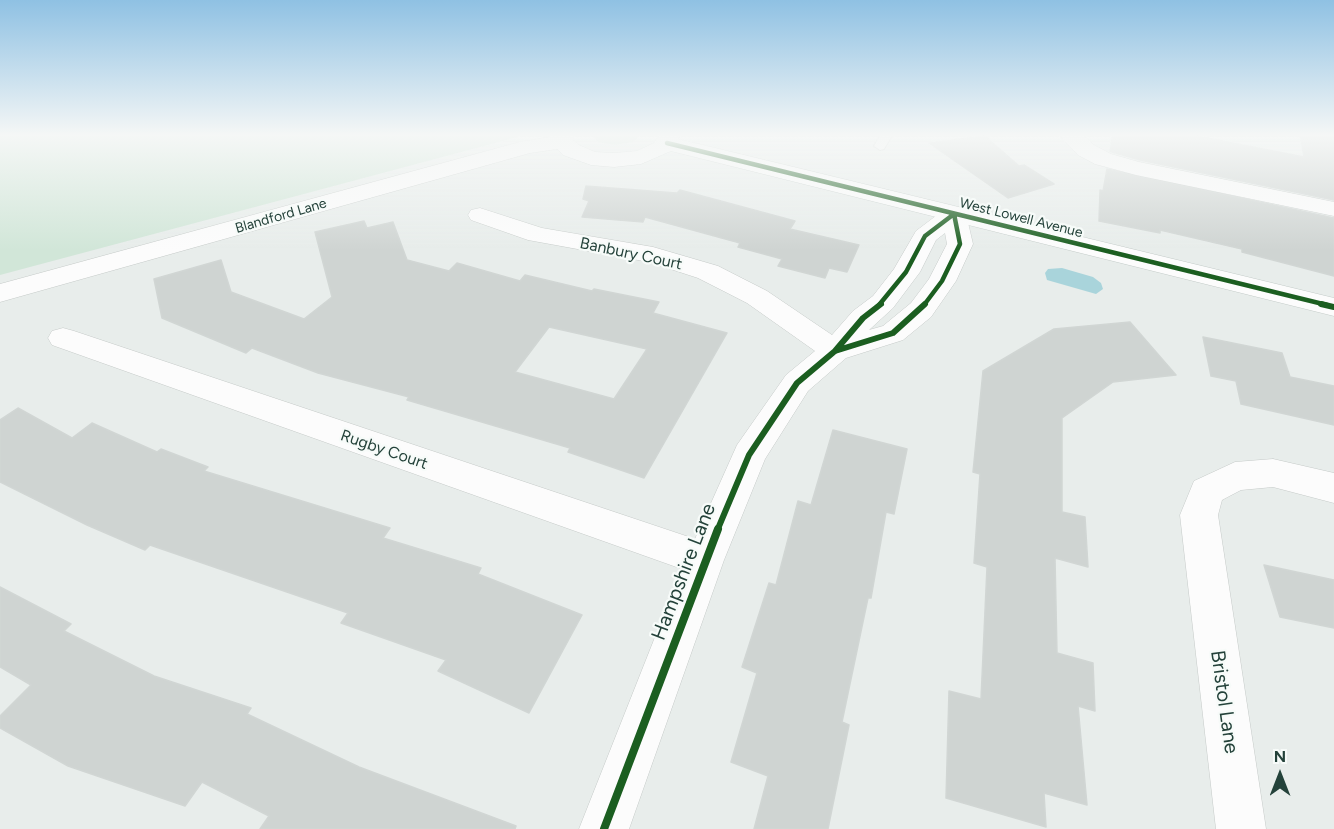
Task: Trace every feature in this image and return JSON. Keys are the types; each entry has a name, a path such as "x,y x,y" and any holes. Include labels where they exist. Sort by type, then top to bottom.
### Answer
{"street":[{"name":"Blandford Lane","path":"0,292 434,173"},
{"name":"West Lowell Avenue","path":"799,173 954,214 1334,307"},
{"path":"1159,173 1334,209"},
{"name":"Hampshire Lane","path":"604,829 705,560 749,455 797,383 835,351 893,333 921,310 942,281 960,244 954,214"},
{"name":"Banbury Court","path":"480,215 537,235 653,255 708,272 757,297 835,351"},
{"name":"Rugby Court","path":"63,338 545,507 705,560"},
{"name":"Bristol Lane","path":"1241,829 1199,515 1208,491 1235,476 1273,473 1334,488"}],"green space":[{"path":"0,173 384,173 0,275"}],"water":[{"path":"1062,268 1093,277 1101,283 1103,289 1096,294 1047,280 1045,273 1048,269"}],"building":[{"path":"972,173 1036,173 1054,184 1008,198"},
{"path":"1106,173 1124,173 1334,218 1334,276 1242,252 1242,249 1160,230 1160,233 1099,221 1100,190 1103,191"},
{"path":"1202,173 1334,173 1334,200"},
{"path":"586,186 677,193 680,190 795,221 790,229 859,245 847,272 829,268 825,278 778,266 782,259 738,247 740,243 645,217 643,222 582,217 589,201 583,199"},
{"path":"364,221 367,228 393,222 407,260 449,271 457,263 520,281 525,275 592,291 594,289 659,302 653,313 727,333 644,478 568,452 570,448 407,400 409,397 318,373 252,348 246,353 162,318 154,279 221,260 231,292 304,319 332,297 315,232","holes":["549,327 647,349 614,399 515,372"]},
{"path":"1130,322 1176,375 1113,382 1062,418 1062,512 1085,517 1088,567 1055,558 1057,653 1093,663 1095,711 1078,706 1087,805 1044,793 1046,827 946,798 949,691 981,699 987,567 974,563 980,474 973,472 983,371 1054,329"},
{"path":"1203,337 1282,353 1290,377 1334,386 1334,425 1241,404 1236,381 1211,376"},
{"path":"18,408 72,438 92,423 157,452 161,449 208,467 204,471 390,528 383,538 481,568 478,574 582,615 529,713 438,671 446,660 341,623 348,613 150,545 145,550 87,525 0,482 0,420"},
{"path":"833,430 907,449 894,514 886,512 871,598 868,598 842,722 849,725 828,829 754,829 768,776 731,762 757,673 742,667 769,583 776,585 798,501 811,505"},
{"path":"1264,565 1334,580 1334,628 1280,617"},
{"path":"0,587 71,624 64,631 154,676 251,708 247,714 359,767 516,826 515,829 260,829 269,816 202,782 185,806 68,766 0,728 0,716 31,685 0,667"}],"cycle path":[{"path":"788,173 1334,307"},
{"path":"604,829 705,560 749,455 797,383 835,351 863,318 883,302 906,272 925,236 954,214 960,244 942,281 921,310 893,333 835,351"}]}
